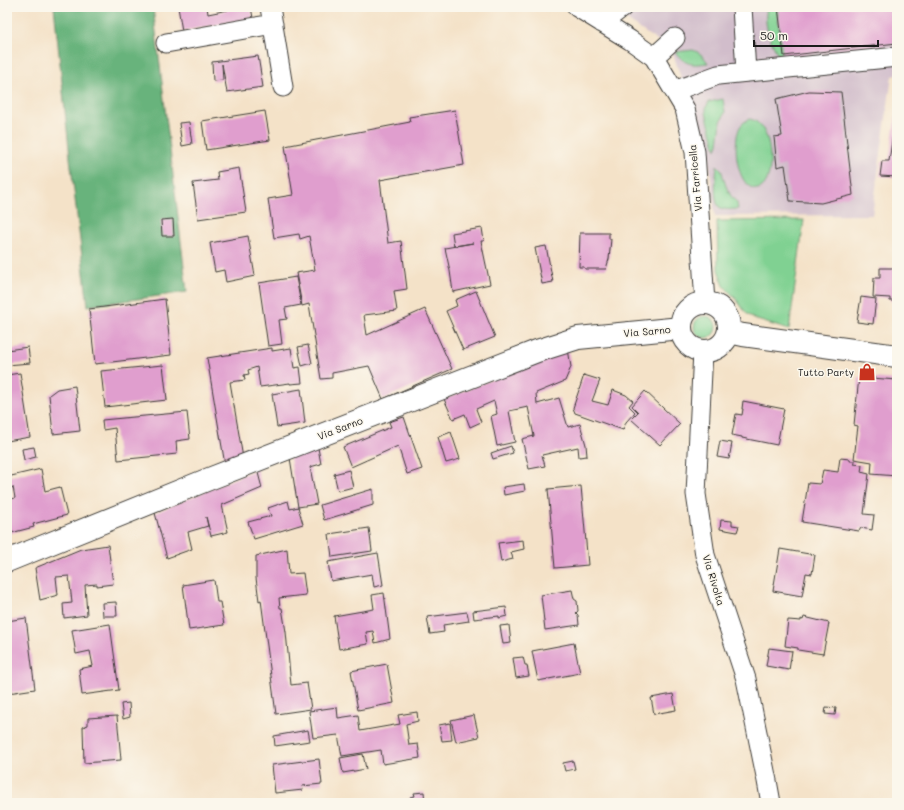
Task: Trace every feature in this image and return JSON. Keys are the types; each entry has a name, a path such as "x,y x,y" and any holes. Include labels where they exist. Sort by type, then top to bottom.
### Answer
{"main road":[{"path":"705,303 718,307 724,312 727,318 729,332 722,344 717,349 710,351 696,350 685,341 681,328 685,314 691,308 705,303"},
{"name":"Via Sarno","path":"7,561 209,479 537,351 578,338 681,328"},
{"path":"729,332 897,356"}],"street":[{"name":"Via Farricella","path":"576,7 630,40 654,57 685,109 695,152 705,303"},
{"path":"602,23 623,7"},
{"path":"742,7 746,72"},
{"path":"166,43 271,15 283,87"},
{"path":"654,57 675,38"},
{"path":"674,91 718,75 897,57"},
{"name":"Via Rivolta","path":"703,351 696,494 698,509 705,555 746,679 768,781 770,803"}],"shaded area":[{"path":"608,7 897,7 897,75 892,76 872,215 715,216 709,159 672,51"}],"green space":[{"path":"54,7 153,7 187,292 88,306"},
{"path":"767,7 777,7 782,57 779,57 768,33 766,20"},
{"path":"693,50 702,55 708,63 690,64 683,60 675,52"},
{"path":"723,99 725,112 721,122 716,150 706,113 706,107 709,102"},
{"path":"749,119 758,123 764,131 768,142 770,155 770,168 767,179 763,186 756,189 749,186 744,180 740,172 736,152 736,142 740,127"},
{"path":"717,165 721,169 726,186 731,196 737,203 738,209 723,209 717,204 715,187"},
{"path":"804,220 789,330 754,319 746,313 724,286 718,270 717,221"},
{"path":"705,316 709,317 715,323 715,331 709,337 705,338 701,337 695,331 694,327 695,323 701,317"}],"building":[{"path":"178,7 207,7 208,14 228,10 227,7 251,7 253,18 182,31"},
{"path":"778,7 897,7 897,43 784,56"},
{"path":"258,56 263,87 227,92 222,64 223,80 213,81 212,62"},
{"path":"809,91 841,92 853,195 821,203 790,201 785,165 777,167 774,137 782,136 776,99"},
{"path":"455,110 464,165 380,180 388,243 401,241 407,289 394,291 397,311 364,315 367,335 425,309 452,369 383,399 369,366 332,373 332,378 321,379 309,304 302,306 296,273 315,270 309,236 300,239 299,234 274,238 268,199 293,195 285,146 410,122 409,117"},
{"path":"265,111 270,140 206,150 202,121"},
{"path":"896,115 897,177 880,176 882,161 889,161"},
{"path":"189,122 192,144 182,146 179,123"},
{"path":"239,168 246,212 198,219 193,183 218,180 217,172"},
{"path":"173,219 174,236 162,236 161,220"},
{"path":"482,228 484,241 481,241 490,284 453,292 445,248 473,243 454,246 452,233"},
{"path":"580,233 609,233 609,239 611,239 609,259 606,269 585,269 584,267 579,267"},
{"path":"248,236 255,276 226,282 224,270 215,272 210,243"},
{"path":"546,246 553,282 542,284 535,248"},
{"path":"880,268 897,268 897,301 890,301 890,298 873,297 874,278 880,278"},
{"path":"296,277 301,305 285,308 287,319 279,320 282,344 268,346 259,283"},
{"path":"476,291 495,337 463,350 446,311 457,306 455,300"},
{"path":"861,297 876,299 873,324 857,322"},
{"path":"165,299 171,355 95,364 89,309"},
{"path":"308,345 312,363 302,366 298,347"},
{"path":"28,347 30,363 7,365 7,350"},
{"path":"272,348 272,351 291,348 294,368 300,367 302,383 260,387 257,367 248,370 249,374 244,375 245,380 230,382 243,458 225,465 207,358"},
{"path":"568,349 571,367 565,381 536,393 537,404 559,398 568,427 580,424 586,445 587,456 579,457 578,447 542,455 545,466 529,469 522,439 534,436 528,407 509,411 515,442 497,446 491,416 497,414 494,401 476,409 481,422 470,427 465,414 453,419 444,399"},
{"path":"163,365 167,400 105,407 101,371"},
{"path":"20,373 30,437 7,441 7,375"},
{"path":"584,375 600,380 592,401 608,405 613,390 626,395 633,401 629,406 635,412 626,422 623,430 575,413 573,408"},
{"path":"859,377 897,380 897,476 871,474 872,462 854,459 858,426 854,425"},
{"path":"75,386 80,431 53,434 49,395 57,389"},
{"path":"301,389 305,423 277,427 272,394"},
{"path":"645,391 680,424 660,445 631,419 638,412 632,406"},
{"path":"743,401 784,409 777,445 732,435 736,414 742,415"},
{"path":"187,412 190,439 176,441 177,454 118,460 115,428 103,430 102,420"},
{"path":"404,417 422,469 407,474 398,446 351,467 343,447 391,427 389,422"},
{"path":"451,432 460,459 446,463 438,437"},
{"path":"720,441 732,443 729,459 717,457"},
{"path":"511,446 513,453 493,459 491,453"},
{"path":"34,447 36,457 24,460 22,449"},
{"path":"318,448 321,464 310,467 317,504 298,507 290,458"},
{"path":"840,458 855,461 854,464 862,465 861,472 869,474 864,514 874,515 872,530 861,528 859,531 802,522 808,483 820,484 823,470 838,472"},
{"path":"41,469 45,491 60,487 67,515 33,524 34,527 7,534 7,500 15,498 13,487 7,489 7,477"},
{"path":"257,469 262,488 222,505 228,532 211,536 206,517 208,526 188,532 192,549 167,558 155,513"},
{"path":"349,470 353,487 338,491 334,474"},
{"path":"524,484 525,491 504,495 503,487"},
{"path":"581,486 588,565 555,568 548,489"},
{"path":"373,489 373,505 324,520 320,505"},
{"path":"288,501 290,509 298,507 303,524 254,539 248,522 271,516 268,508"},
{"path":"721,520 732,521 732,525 739,526 737,532 720,529"},
{"path":"369,528 372,551 332,557 329,534"},
{"path":"523,540 524,549 511,552 513,559 501,562 498,543"},
{"path":"108,545 113,584 97,586 97,584 85,585 87,615 64,618 63,604 72,603 69,576 56,577 58,595 40,600 35,568 81,549"},
{"path":"287,549 289,574 303,573 306,595 279,598 286,632 291,685 307,683 311,709 276,714 261,600 259,601 256,578 256,556"},
{"path":"780,549 815,555 812,574 806,573 802,596 773,591"},
{"path":"378,553 383,585 374,587 372,574 331,581 328,562"},
{"path":"214,580 217,602 220,602 224,625 189,630 183,585"},
{"path":"572,590 574,599 577,601 578,611 576,613 578,615 579,625 545,630 541,595"},
{"path":"384,593 390,639 375,643 373,631 366,632 368,644 339,649 334,616 374,609 372,595"},
{"path":"116,602 117,616 103,616 102,603"},
{"path":"506,607 507,616 499,618 499,616 474,619 473,611"},
{"path":"467,612 469,621 443,625 444,632 430,634 427,617"},
{"path":"804,617 829,623 823,654 798,650 798,648 785,646 788,620 801,621"},
{"path":"26,618 35,689 8,693 7,621"},
{"path":"110,624 119,690 82,695 79,669 93,666 90,651 76,654 72,630"},
{"path":"509,625 511,643 503,644 500,626"},
{"path":"574,643 580,673 538,681 532,651"},
{"path":"769,648 792,651 789,670 766,666"},
{"path":"523,657 525,665 527,665 529,676 516,678 513,658"},
{"path":"387,664 394,703 358,710 351,671"},
{"path":"673,694 676,710 654,714 651,698"},
{"path":"129,703 130,717 123,719 121,704"},
{"path":"337,707 338,718 358,715 360,731 400,724 398,715 417,712 418,721 406,724 409,745 418,744 420,758 383,764 381,750 342,756 338,735 313,738 309,711"},
{"path":"826,707 836,708 835,715 825,714"},
{"path":"474,715 479,737 456,742 451,720"},
{"path":"117,716 121,760 84,763 83,727 88,725 88,718"},
{"path":"450,723 452,740 442,741 439,725"},
{"path":"308,730 310,741 275,746 274,736"},
{"path":"363,754 366,769 343,773 340,758"},
{"path":"319,759 322,784 302,786 303,790 275,793 272,765"},
{"path":"573,761 575,769 565,771 563,763"},
{"path":"424,792 425,803 411,803 410,797 415,796 414,793"}],"place":[{"name":"Tutto Party","path":"867,372"}]}
